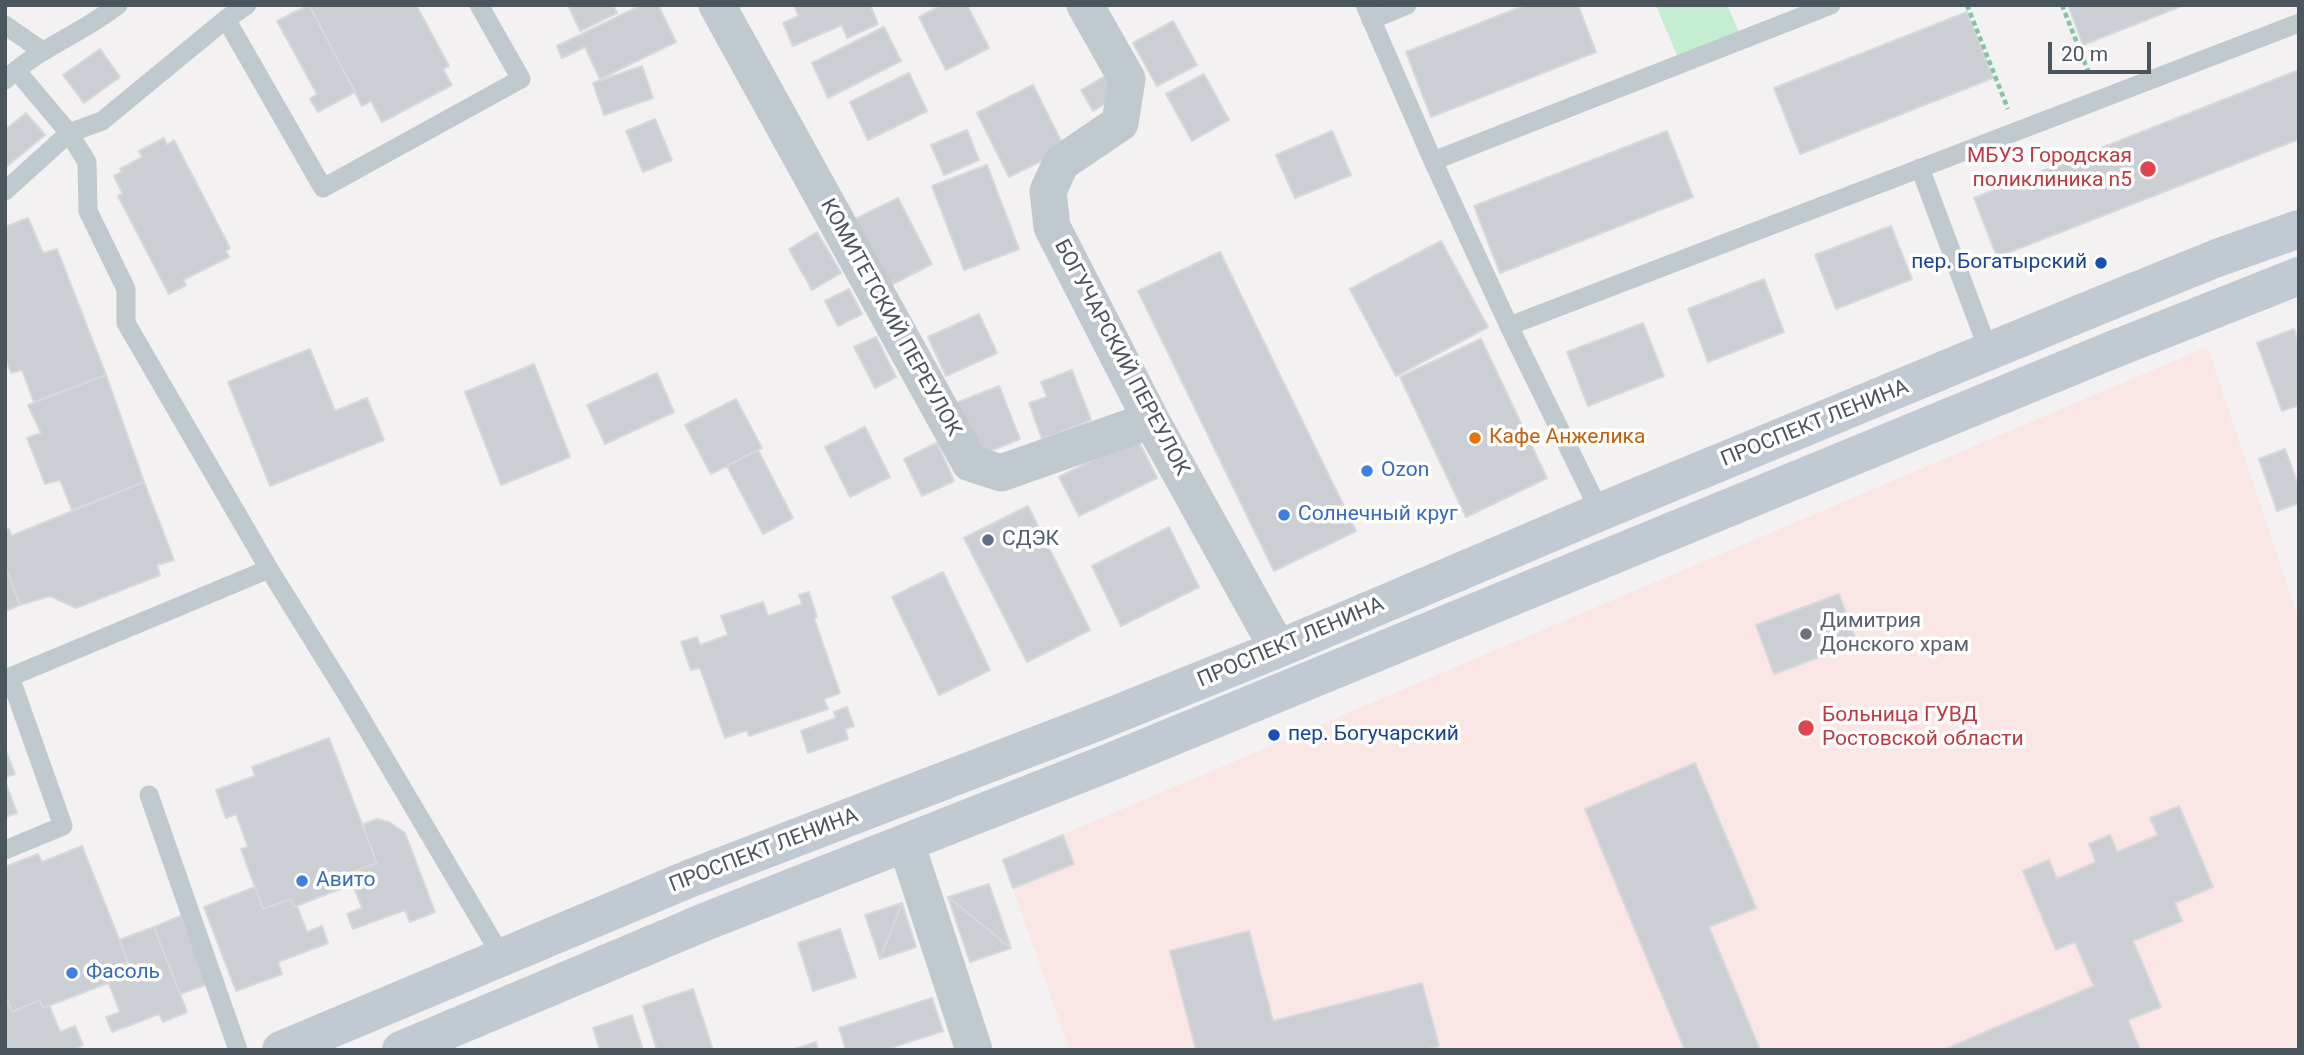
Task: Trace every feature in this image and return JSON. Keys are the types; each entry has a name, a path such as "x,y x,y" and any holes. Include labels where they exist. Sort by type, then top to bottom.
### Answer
{"main road":[{"name":"ПРОСПЕКТ ЛЕНИНА","path":"281,1050 691,878 1097,722 1278,649 1600,512 2217,258 2299,229"},
{"name":"ПРОСПЕКТ ЛЕНИНА","path":"422,1046 707,921 1213,720 2100,355 2299,276"}],"street":[{"name":"КОМИТЕТСКИЙ ПЕРЕУЛОК","path":"717,5 970,463 1001,473 1151,420"},
{"name":"БОГУЧАРСКИЙ ПЕРЕУЛОК","path":"1085,5 1127,79 1120,123 1061,163 1048,191 1052,227 1151,420 1278,649"},
{"path":"906,843 974,1050"}],"lane":[{"path":"118,5 101,18 41,50 10,75 69,134 87,162 88,211 126,289 126,323 268,569 349,698 502,957"},
{"path":"5,191 69,134 102,121 226,19 247,5"},
{"path":"226,19 323,188 521,79 480,5"},
{"path":"1407,5 1368,13 1509,326 1600,512"},
{"path":"1433,161 1832,5"},
{"path":"1509,326 2299,23"},
{"path":"5,24 41,50"},
{"path":"1920,168 1989,352"},
{"path":"5,850 63,826 10,677 268,569"},
{"path":"149,795 238,1050"}],"path":[{"path":"1967,5 2017,131"},
{"path":"2062,5 2099,100"}],"shaded area":[{"name":"Больница ГУВД Ростовской области","path":"2207,347 2299,621 2299,1050 1070,1050 1003,860"}],"green space":[{"path":"1656,5 1727,5 1739,32 1678,58"}],"building":[{"path":"309,5 416,5 449,66 443,69 452,85 382,122 371,101 362,106"},
{"path":"309,5 355,92 318,112 310,99 317,94 277,21"},
{"path":"568,5 613,5 617,13 580,31"},
{"path":"642,5 658,5 676,42 600,79 585,47 562,58 557,46"},
{"path":"794,5 870,5 878,24 847,38 842,25 793,46 783,23 799,16"},
{"path":"942,5 967,5 989,48 946,70 919,17"},
{"path":"1526,5 1578,5 1596,52 1431,117 1406,52"},
{"path":"2068,5 2184,5 2083,45"},
{"path":"1967,12 1993,78 1800,154 1774,88"},
{"path":"1173,21 1197,65 1157,86 1133,43"},
{"path":"884,27 901,61 828,98 812,63"},
{"path":"100,49 120,77 84,103 63,75"},
{"path":"642,66 653,98 604,115 593,83"},
{"path":"2299,70 2299,139 1997,257 1974,198"},
{"path":"909,73 927,111 868,140 850,102"},
{"path":"1204,74 1229,120 1192,141 1166,94"},
{"path":"1107,75 1111,100 1093,111 1081,90"},
{"path":"1033,85 1065,149 1009,177 977,113"},
{"path":"26,113 45,135 5,168 5,130"},
{"path":"655,119 672,160 643,172 626,131"},
{"path":"967,130 979,160 944,175 931,145"},
{"path":"1332,131 1351,175 1295,198 1276,155"},
{"path":"1667,131 1693,197 1500,273 1474,206"},
{"path":"164,138 167,145 174,140 230,248 226,251 229,257 183,280 186,285 169,294 118,196 123,194 114,176 122,172 120,169 142,157 139,151"},
{"path":"987,165 1019,249 964,270 932,186"},
{"path":"898,198 932,264 885,288 851,221"},
{"path":"28,218 43,253 57,249 106,375 34,402 22,370 11,373 5,357 5,227"},
{"path":"1891,226 1912,279 1836,309 1815,255"},
{"path":"817,232 841,273 812,290 789,249"},
{"path":"1441,241 1488,327 1396,376 1350,289"},
{"path":"1220,252 1356,531 1274,571 1138,291"},
{"path":"1764,279 1784,332 1708,362 1688,309"},
{"path":"849,289 862,314 838,326 825,301"},
{"path":"979,314 997,353 946,376 928,337"},
{"path":"1643,323 1664,376 1588,406 1567,352"},
{"path":"2294,329 2299,344 2299,405 2282,411 2257,343"},
{"path":"876,337 896,377 875,388 854,347"},
{"path":"1481,339 1547,478 1466,517 1400,377"},
{"path":"310,349 335,411 367,398 384,440 270,486 228,382"},
{"path":"534,364 570,457 501,485 465,392"},
{"path":"1072,370 1091,420 1042,439 1029,403 1047,397 1041,382"},
{"path":"657,373 674,412 605,444 587,405"},
{"path":"106,375 144,482 72,510 60,480 45,484 27,438 41,433 28,405"},
{"path":"999,386 1020,439 973,458 951,405"},
{"path":"736,399 762,448 711,474 685,425"},
{"path":"865,427 890,477 850,497 825,447"},
{"path":"1137,438 1157,478 1079,516 1059,477"},
{"path":"937,443 954,481 922,496 904,459"},
{"path":"2285,449 2299,487 2299,503 2277,511 2259,459"},
{"path":"758,450 793,518 763,534 727,466"},
{"path":"144,482 174,560 157,565 160,575 76,608 50,596 20,605 5,565 5,530 9,529 11,536"},
{"path":"1028,506 1090,630 1027,662 964,538"},
{"path":"1169,527 1199,587 1121,626 1092,566"},
{"path":"5,565 20,605 5,611"},
{"path":"943,572 990,670 939,695 892,597"},
{"path":"809,592 817,617 814,618 840,693 824,699 828,709 749,736 747,730 725,738 700,668 691,670 681,642 697,637 700,645 728,635 721,616 763,602 768,616 802,604 799,595"},
{"name":"Димитрия Донского храм","path":"1839,594 1857,643 1774,674 1756,625"},
{"path":"847,707 854,726 845,729 848,739 808,753 801,731 836,718 834,712"},
{"path":"329,738 377,863 356,871 360,882 294,907 291,899 263,909 241,849 248,847 236,814 226,818 216,790 255,776 252,767"},
{"path":"5,749 15,774 5,777"},
{"path":"1695,763 1756,908 1709,927 1760,1050 1685,1050 1585,809"},
{"path":"5,781 17,813 5,817"},
{"path":"2179,806 2213,887 2175,903 2182,921 2133,941 2161,1007 2128,1020 2140,1050 1943,1050 2094,986 2075,942 2056,950 2023,871 2049,860 2057,879 2096,862 2089,844 2110,835 2117,852 2158,835 2150,818"},
{"path":"377,819 389,822 405,833 435,912 410,922 405,910 353,929 347,914 362,908 353,884 360,882 356,871 377,863 362,825"},
{"path":"1063,835 1074,864 1013,888 1003,860"},
{"path":"82,846 128,962 104,971 108,983 43,1008 40,1000 12,1012 5,994 5,867 38,854 42,862"},
{"path":"989,884 1011,948 948,897"},
{"path":"255,887 263,909 291,899 294,907 297,906 307,932 322,926 328,943 278,962 282,974 236,991 204,907"},
{"path":"948,897 1011,948 970,962"},
{"path":"902,903 916,947 880,959"},
{"path":"902,903 880,959 865,915"},
{"path":"181,916 208,984 180,994 154,927"},
{"path":"154,927 187,1012 163,1022 159,1014 112,1032 106,1017 120,1012 104,971 128,962 119,940"},
{"path":"840,929 856,977 813,991 798,943"},
{"path":"1249,931 1273,1021 1422,983 1439,1046 1423,1050 1196,1050 1170,951"},
{"path":"693,989 713,1050 657,1050 643,1006"},
{"path":"5,994 12,1012 40,1000 43,1008 49,1005 60,1032 75,1026 83,1045 72,1050 5,1050"},
{"path":"932,998 943,1031 884,1050 846,1050 839,1028"},
{"path":"632,1015 643,1050 600,1050 593,1028"},
{"path":"816,1042 818,1050 791,1050"}],"place":[{"name":"МБУЗ Городская поликлиника n5","path":"2148,169"},
{"name":"пер. Богатырский","path":"2101,263"},
{"name":"Кафе Анжелика","path":"1475,438"},
{"name":"Ozon","path":"1367,471"},
{"name":"Солнечный круг","path":"1284,515"},
{"name":"СДЭК","path":"988,540"},
{"name":"Димитрия Донского храм","path":"1806,634"},
{"name":"Больница ГУВД Ростовской области","path":"1806,728"},
{"name":"пер. Богучарский","path":"1274,735"},
{"name":"Авито","path":"302,881"},
{"name":"Фасоль","path":"72,973"}]}
